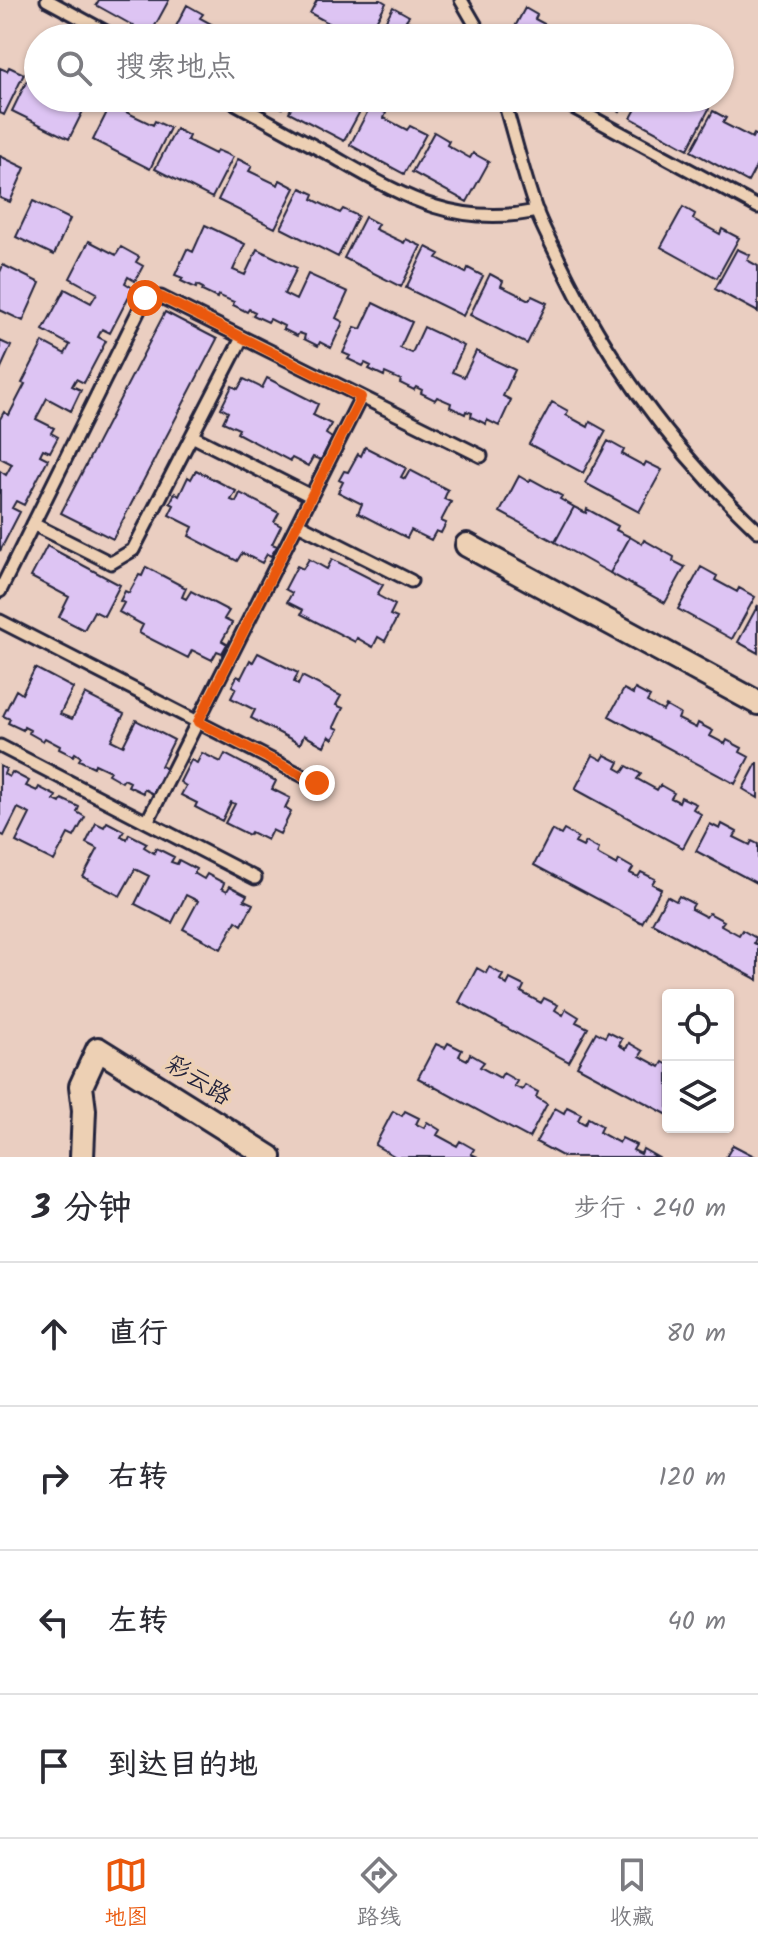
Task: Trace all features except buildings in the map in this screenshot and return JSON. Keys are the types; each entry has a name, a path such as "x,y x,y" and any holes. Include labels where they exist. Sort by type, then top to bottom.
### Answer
{"street":[{"path":"467,545 758,703"},
{"name":"彩云路","path":"82,1157 84,1110 81,1086 98,1049 270,1157"}],"lane":[{"path":"47,0 91,24"},
{"path":"461,0 475,24"},
{"path":"251,112 388,187 422,202 475,216 515,216 537,211"},
{"path":"507,112 537,211 581,304 619,368 664,430 758,531"},
{"path":"582,112 758,207"},
{"path":"0,591 145,298 161,297 481,456"},
{"path":"33,524 111,563 133,550 242,338"},
{"path":"147,822 361,397"},
{"path":"192,436 311,496"},
{"path":"298,524 411,581"},
{"path":"0,621 317,783"},
{"path":"0,746 255,878"}],"route":[{"path":"145,298 161,297 361,397 198,722 317,783"}]}
